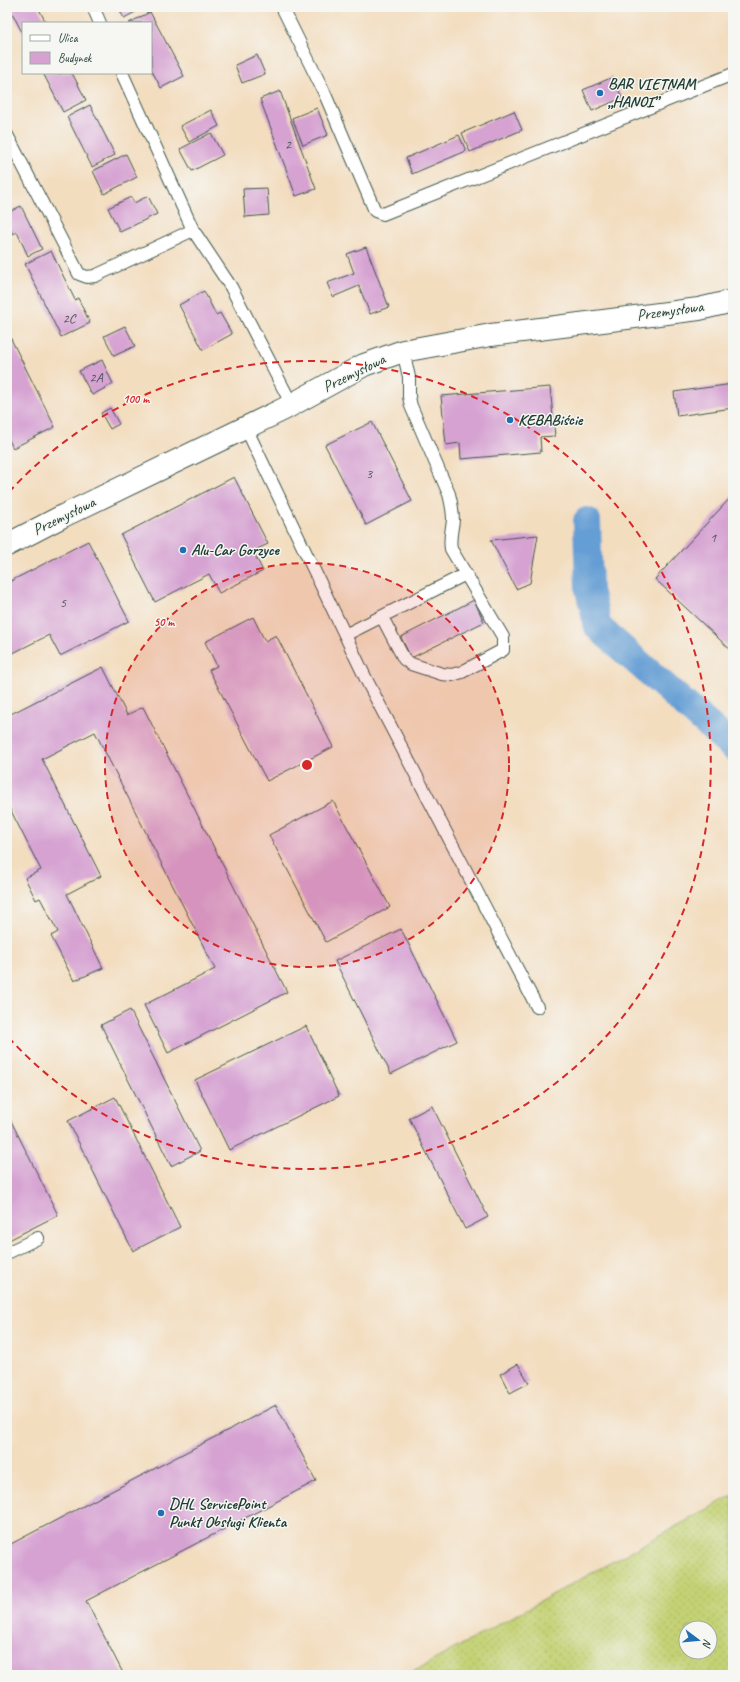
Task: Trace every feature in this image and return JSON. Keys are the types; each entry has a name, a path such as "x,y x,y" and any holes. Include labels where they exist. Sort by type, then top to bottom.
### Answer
{"street":[{"name":"Przemysłowa","path":"7,545 61,517 292,405 364,365 404,351 491,335 698,309 733,301"}],"lane":[{"path":"93,7 100,22"},
{"path":"282,7 324,92 375,211 383,214 733,74"},
{"path":"122,74 193,230 231,287 292,405"},
{"path":"7,136 79,274 87,277 95,276 193,230"},
{"path":"382,617 404,659 411,664 442,674 452,675 462,672 503,650 504,637 450,549 449,542 453,520 449,494 411,406 409,397 409,377 404,351"},
{"path":"246,428 367,682 537,1007"},
{"path":"345,635 466,574"},
{"path":"7,1253 38,1238"}],"green space":[{"path":"733,1495 733,1675 407,1675"}],"building":[{"path":"9,7 38,7 46,22 22,22 22,32"},
{"path":"118,7 145,7 124,18"},
{"path":"150,12 184,76 161,88 152,71 152,22 131,22"},
{"path":"257,55 265,74 242,83 235,65"},
{"path":"44,74 73,74 86,100 63,112"},
{"path":"613,77 622,98 592,111 583,90"},
{"path":"280,91 316,189 296,196 260,99"},
{"path":"90,105 115,155 92,167 67,117"},
{"path":"317,108 328,135 303,145 292,118"},
{"path":"211,110 219,126 189,142 180,126"},
{"path":"514,111 522,130 470,152 462,133"},
{"path":"211,133 223,155 192,171 180,149"},
{"path":"459,135 466,151 412,174 406,158"},
{"path":"126,154 137,177 104,194 93,171"},
{"path":"267,188 269,215 245,217 243,189"},
{"path":"148,196 157,214 120,232 108,208 131,197 134,203"},
{"path":"21,206 42,249 28,256 17,232 13,234 7,223 7,213"},
{"path":"366,247 389,307 370,314 359,286 333,297 327,283 354,273 347,254"},
{"path":"51,251 75,300 78,298 90,323 61,337 25,264"},
{"path":"204,291 216,315 220,313 232,334 203,350 179,305"},
{"path":"125,326 135,346 114,356 104,336"},
{"path":"7,331 55,427 13,448 7,436"},
{"path":"102,360 113,384 92,395 79,371"},
{"path":"733,384 733,408 677,416 674,392"},
{"path":"550,387 555,436 540,437 541,452 461,459 460,443 446,445 441,396"},
{"path":"110,408 119,424 110,429 101,413"},
{"path":"372,422 412,501 366,525 325,445"},
{"path":"234,477 268,544 253,551 263,571 219,593 209,574 155,602 121,535"},
{"path":"733,495 733,652 655,579"},
{"path":"538,535 530,583 516,589 491,540"},
{"path":"88,541 129,621 60,656 49,635 7,656 7,583"},
{"path":"474,600 484,622 411,658 401,637"},
{"path":"253,617 265,641 276,635 333,747 267,781 209,670 217,666 205,642"},
{"path":"103,667 127,715 143,707 287,992 168,1053 144,1005 215,969 95,732 42,759 101,876 67,894 103,968 74,981 51,936 58,932 40,898 36,900 25,878 41,870 7,803 7,716"},
{"path":"333,801 390,907 326,942 269,835"},
{"path":"401,929 457,1041 391,1074 335,961"},
{"path":"130,1010 200,1151 171,1166 101,1025"},
{"path":"306,1026 339,1096 229,1150 195,1080"},
{"path":"115,1097 180,1227 133,1251 68,1121"},
{"path":"432,1106 488,1217 465,1229 409,1118"},
{"path":"7,1113 58,1215 7,1241"},
{"path":"518,1364 529,1383 510,1393 500,1374"},
{"name":"DHL ServicePoint Punkt Obsługi Klienta","path":"276,1405 316,1481 86,1601 124,1675 7,1675 7,1546"}],"waterway":[{"path":"587,521 589,590 598,627 733,747"}],"place":[{"name":"BAR VIETNAM „HANOI”","path":"600,93"},
{"name":"KEBABiście","path":"510,420"},
{"name":"Alu-Car Gorzyce","path":"183,550"},
{"name":"DHL ServicePoint Punkt Obsługi Klienta","path":"161,1513"}]}
